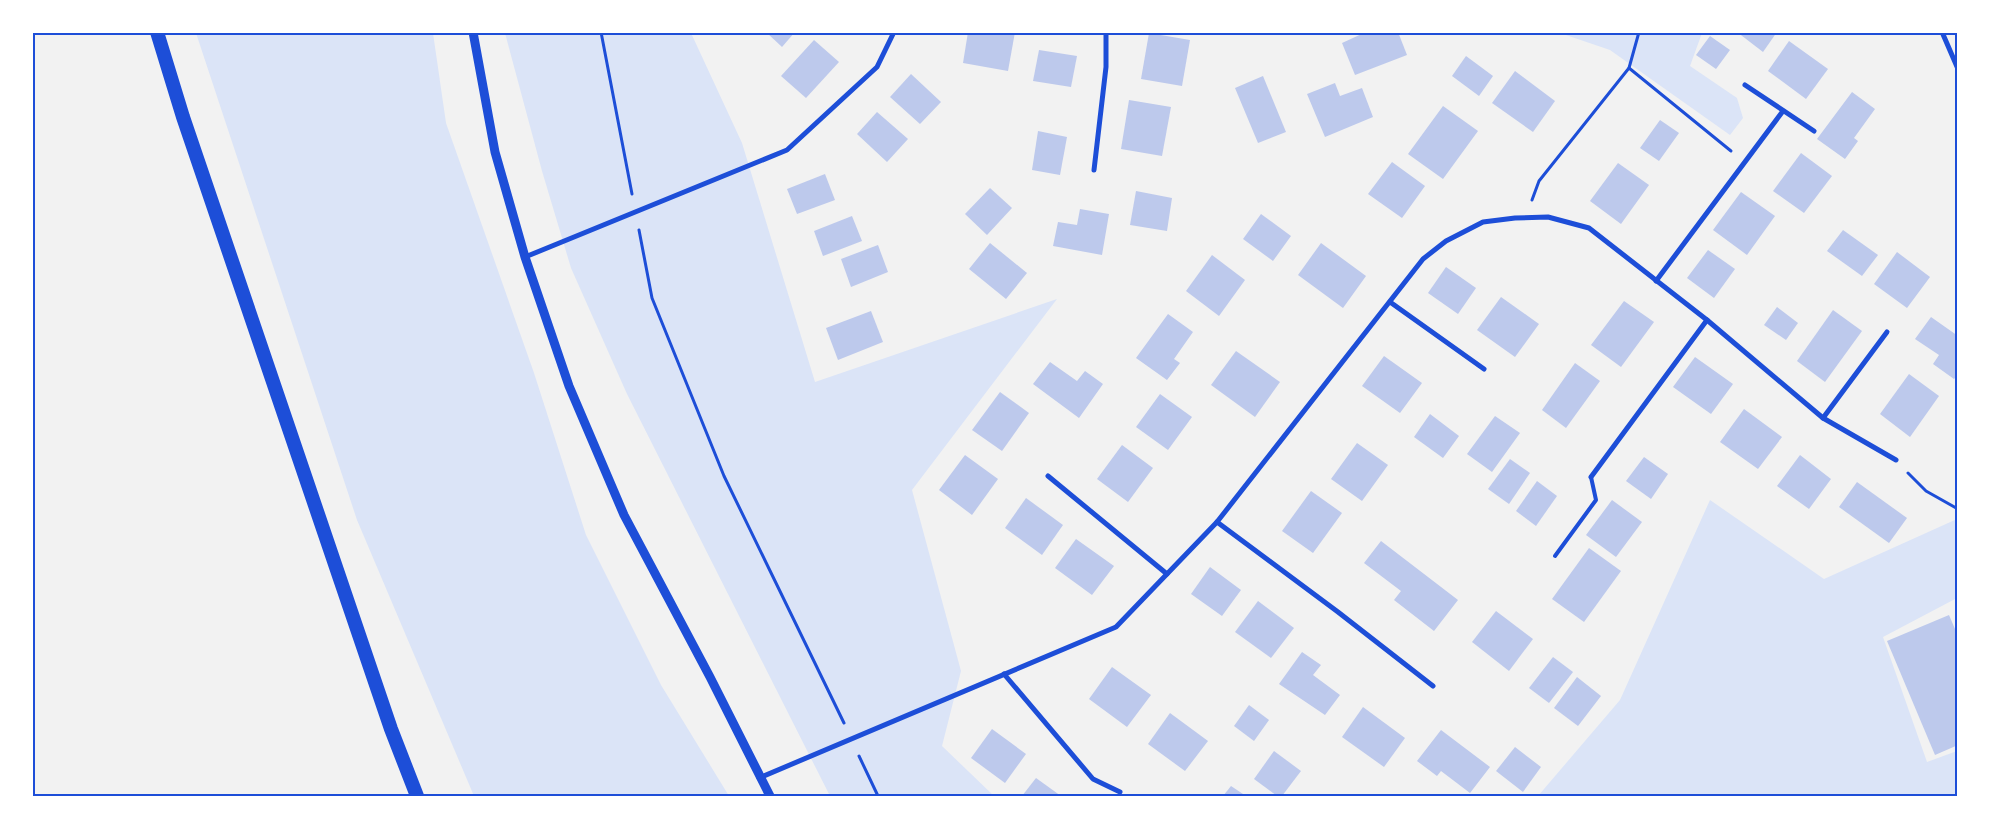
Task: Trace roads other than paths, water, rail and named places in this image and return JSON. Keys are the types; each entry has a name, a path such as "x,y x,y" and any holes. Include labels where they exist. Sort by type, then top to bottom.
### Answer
{"highway":[{"path":"158,32 206,183 391,729 417,796"}],"street":[{"path":"473,32 495,152 525,257 569,386 624,515 710,677 759,778 770,796"},
{"path":"525,257 787,150 877,67 894,32"},
{"path":"1094,170 1106,68 1106,32"},
{"path":"1942,32 1958,69"},
{"path":"1745,85 1814,131"},
{"path":"1656,281 1783,111"},
{"path":"759,778 1116,627 1217,522 1423,259 1446,241 1483,222 1526,217 1548,217 1589,228 1706,320 1823,418 1896,460"},
{"path":"1390,302 1484,369"},
{"path":"1591,477 1706,320"},
{"path":"1823,418 1887,332"},
{"path":"1048,476 1167,574"},
{"path":"1217,522 1433,686"},
{"path":"1004,674 1094,779 1120,792"}],"lane":[{"path":"1555,556 1596,500 1591,477"}]}
